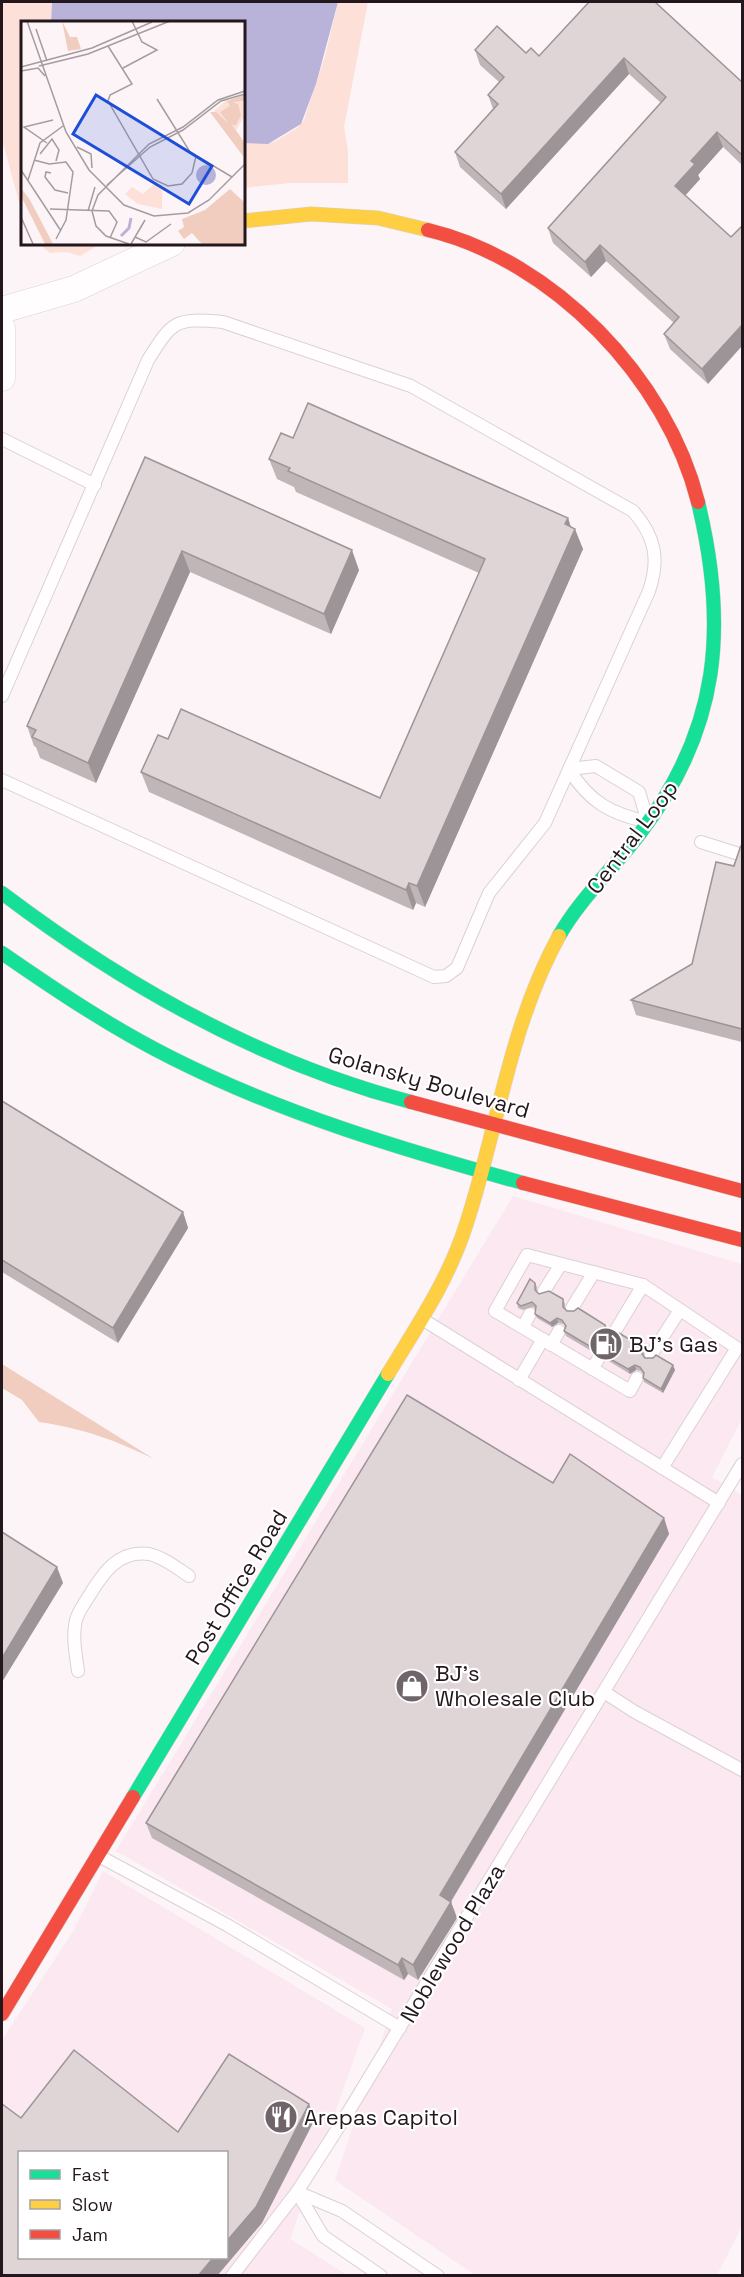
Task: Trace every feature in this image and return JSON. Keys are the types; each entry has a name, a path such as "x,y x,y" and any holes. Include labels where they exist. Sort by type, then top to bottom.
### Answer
{"street":[{"name":"Central Loop","path":"244,221 300,214 356,216 398,221 474,244 527,273 556,293 598,328 637,374 671,430 692,481 711,567 715,609 715,659 700,728 682,769 648,822 589,892 560,933 537,976 510,1051 481,1170"},
{"path":"2,310 74,289 170,244"},
{"path":"2,328 2,378"},
{"name":"Golansky Boulevard","path":"2,893 113,972 177,1009 259,1048 361,1089 742,1191"},
{"path":"2,953 95,1017 168,1058 243,1093 321,1123 481,1170 742,1240"},
{"name":"Post Office Road","path":"2,2014 422,1319 452,1261 467,1224 481,1170"}],"lane":[{"path":"2,696 148,360 167,330 190,319 223,322 411,386 633,511 646,525 656,549 656,572 545,823 489,893 457,968 446,976 434,977 2,780"},
{"path":"2,439 95,485"},
{"path":"596,766 639,792 648,822 622,817 583,792 569,769 596,766"},
{"path":"701,842 742,855"},
{"path":"637,1378 630,1391 495,1311 527,1255 643,1285 737,1348 662,1468"},
{"path":"544,1291 561,1264"},
{"path":"572,1308 594,1272"},
{"path":"614,1333 643,1285"},
{"path":"651,1355 680,1310"},
{"path":"522,1327 530,1314"},
{"path":"422,1319 719,1503"},
{"path":"519,1380 547,1342 559,1331"},
{"path":"592,1369 600,1356"},
{"name":"Noblewood Plaza","path":"232,2276 297,2192 400,2028 742,1464"},
{"path":"78,1671 75,1640 76,1617 99,1580 116,1560 129,1555 149,1554 189,1576"},
{"path":"604,1692 635,1712 742,1770"},
{"path":"98,1855 227,1925 400,2028"},
{"path":"297,2192 323,2236 381,2276"},
{"path":"297,2192 342,2211 438,2276"}],"shaded area":[{"path":"2,2 52,2 51,21 21,21 21,209 3,143"},
{"path":"52,2 338,2 316,84 301,124 268,144 244,143 244,21 51,21"},
{"path":"338,2 368,2 344,127 348,150 348,183 290,183 244,188 244,143 274,142 297,128 304,120 325,56"},
{"path":"39,244 100,244 80,256 67,252 50,253"},
{"path":"513,1196 742,1264 742,1419 712,1477 742,1495 742,2226 717,2275 475,2275 335,2180 392,2009 116,1851"},
{"path":"2,1364 154,1459 98,1436 39,1422 22,1400 2,1388"},
{"path":"103,1871 365,2028 290,2239 347,2275 2,2276 2,2040 74,1930"}],"building":[{"path":"589,2 655,2 742,82 742,155 717,132 691,161 695,164 675,186 731,237 742,226 742,325 702,369 664,334 679,317 600,245 585,262 548,228 666,97 624,58 501,194 455,152 498,104 488,95 504,77 475,50 497,26 526,53 531,48 539,56"},
{"path":"308,403 568,518 565,524 575,529 417,886 409,883 406,890 141,772 158,735 168,739 181,709 380,798 485,559 288,471 290,468 269,459 281,433 293,438"},
{"path":"145,457 352,550 324,614 182,551 88,763 32,737 36,730 27,726"},
{"path":"742,844 742,1029 631,1000 692,964 716,862 734,866"},
{"path":"2,1101 183,1212 113,1328 2,1260"},
{"name":"BJ's Gas","path":"530,1279 535,1283 535,1290 539,1294 549,1291 563,1299 563,1307 567,1311 574,1311 578,1308 605,1325 608,1335 613,1337 619,1333 642,1347 642,1354 645,1358 653,1358 656,1355 673,1365 661,1389 643,1378 644,1373 640,1367 635,1365 628,1369 605,1356 606,1348 602,1344 595,1344 591,1347 564,1331 566,1326 562,1320 557,1318 550,1323 535,1314 536,1306 532,1302 521,1306 517,1303"},
{"name":"BJ's Wholesale Club","path":"407,1395 553,1483 570,1454 664,1518 440,1895 451,1902 413,1965 402,1958 398,1965 146,1823"},
{"path":"2,1532 57,1567 2,1658"},
{"path":"74,2050 178,2132 229,2054 309,2104 256,2207 228,2240 228,2151 18,2151 18,2259 212,2259 198,2276 2,2276 2,2104 21,2118"}],"traffic: fast":[{"path":"559,936 577,908 641,832 667,793 687,754 702,715 710,674 714,633 713,591 698,502"},
{"path":"2,893 97,959 146,990 197,1018 302,1066 356,1086 411,1102"},
{"path":"2,953 106,1022 172,1058 257,1097 389,1144 523,1183"},
{"path":"133,1797 388,1374"}],"traffic: slow":[{"path":"244,221 311,214 378,218 428,230"},
{"path":"388,1374 432,1302 459,1245 477,1188 516,1042 542,971 559,936"}],"traffic: jam":[{"path":"428,230 474,245 519,268 560,297 598,331 632,369 660,411 683,456 698,502"},
{"path":"411,1102 742,1191"},
{"path":"523,1183 742,1240"},
{"path":"2,2014 133,1797"}],"place":[{"name":"BJ's Gas","path":"606,1344"},
{"name":"BJ's Wholesale Club","path":"412,1686"},
{"name":"Arepas Capitol","path":"281,2117"}]}
